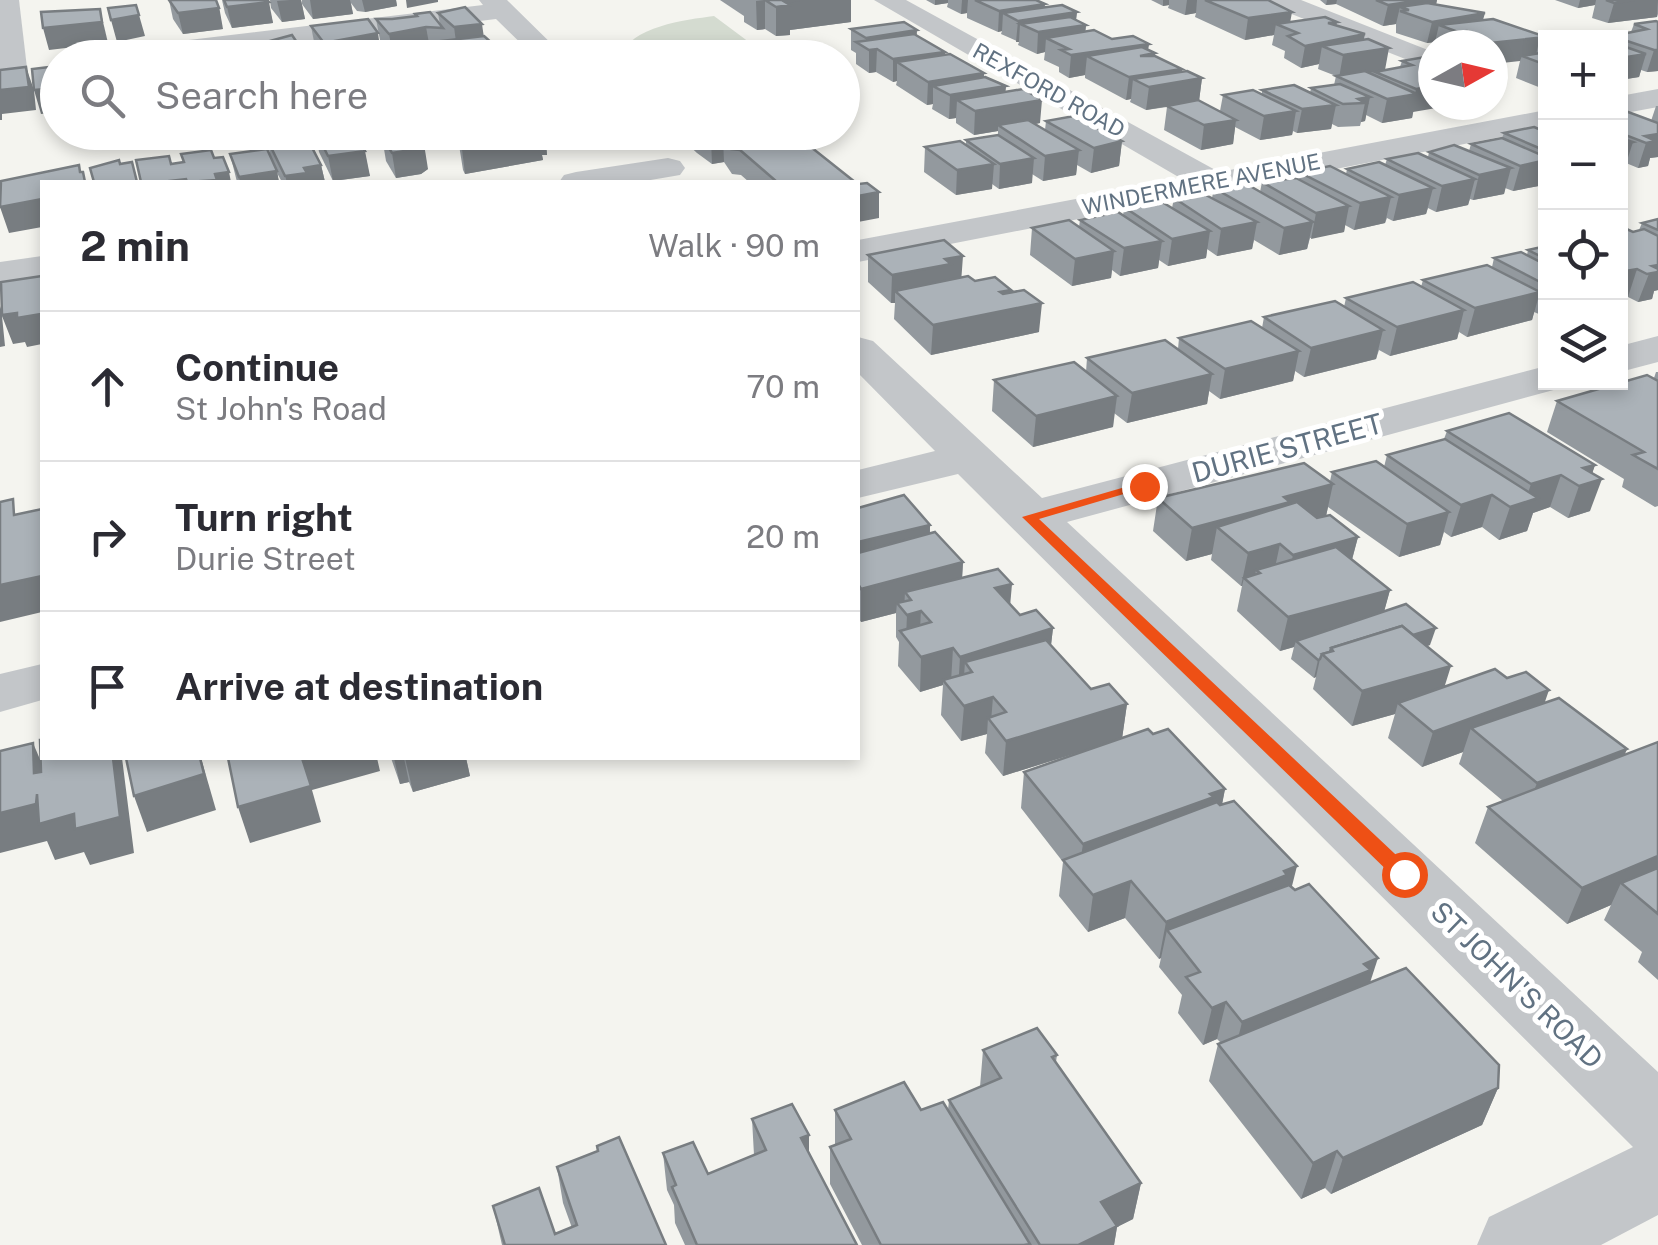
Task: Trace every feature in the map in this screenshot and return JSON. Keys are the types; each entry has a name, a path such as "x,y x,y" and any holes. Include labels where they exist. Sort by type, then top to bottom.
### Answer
{"street":[{"path":"6,0 7,69 40,65"},
{"name":"REXFORD ROAD","path":"887,0 1211,181"},
{"path":"1278,0 1418,56"},
{"path":"238,40 498,5 534,40"},
{"path":"1510,92 1538,103"},
{"path":"1628,104 1658,98"},
{"name":"WINDERMERE AVENUE","path":"860,250 1541,120"},
{"path":"649,150 675,176"},
{"path":"609,180 675,176"},
{"path":"0,274 40,267"},
{"path":"1628,357 1658,349"},
{"name":"ST JOHN'S ROAD","path":"860,352 1242,716 1658,1122"},
{"name":"DURIE STREET","path":"1029,517 1538,381"},
{"path":"860,484 968,457"},
{"path":"0,693 40,683"},
{"path":"1519,1245 1658,1174"}],"shaded area":[{"path":"714,16 746,40 633,40 674,23"}],"building":[{"path":"169,0 216,0 219,8 178,13"},
{"path":"224,0 267,0 269,2 227,7"},
{"path":"765,0 799,0 776,7"},
{"path":"975,0 1036,0 1045,4 999,11"},
{"path":"1205,0 1268,0 1292,12 1248,18"},
{"path":"1376,0 1422,0 1388,5"},
{"path":"1427,3 1485,13 1432,22 1400,11 1409,10 1400,7"},
{"path":"136,5 139,15 111,20 108,8"},
{"path":"1062,5 1077,12 1018,21 1003,13"},
{"path":"465,7 482,24 454,27 438,13"},
{"path":"100,9 102,22 43,28 41,12"},
{"path":"430,12 443,28 389,34 376,19 417,16"},
{"path":"1070,17 1086,25 1038,32 1020,24"},
{"path":"1325,17 1337,22 1328,23 1365,34 1305,46 1288,36 1298,33 1276,24"},
{"path":"368,19 378,33 322,40 311,26"},
{"path":"1493,19 1538,34 1538,38 1508,41 1508,30 1453,30 1439,25"},
{"path":"904,22 917,30 866,38 851,29"},
{"path":"1658,22 1658,50 1628,41 1628,33 1647,29 1634,24"},
{"path":"1094,30 1112,39 1133,36 1149,44 1071,55 1061,50 1069,49 1046,38"},
{"path":"914,34 945,52 893,59 877,49 869,50 860,41"},
{"path":"484,36 488,40 450,40"},
{"path":"1368,39 1389,48 1343,55 1322,46"},
{"path":"1142,47 1155,53 1140,56 1155,56 1182,69 1129,77 1087,56"},
{"path":"1628,48 1646,54 1628,57"},
{"path":"1538,53 1538,62 1522,56"},
{"path":"950,54 984,73 928,82 897,62"},
{"path":"1418,58 1418,89 1375,72 1412,65 1402,61"},
{"path":"26,67 29,87 0,90 0,70"},
{"path":"40,68 40,90 34,90 32,69"},
{"path":"1187,71 1202,78 1149,87 1133,79"},
{"path":"1365,71 1417,94 1387,99 1336,76"},
{"path":"985,77 1006,86 950,95 933,86"},
{"path":"1340,84 1370,97 1358,99 1365,103 1343,104 1311,88"},
{"path":"1294,85 1336,105 1302,109 1262,90"},
{"path":"1023,89 1042,100 975,111 957,100"},
{"path":"1253,90 1296,111 1264,116 1223,95"},
{"path":"1198,100 1236,120 1204,125 1167,106"},
{"path":"1628,112 1658,123 1658,134 1645,136 1656,141 1646,143 1628,136"},
{"path":"1074,116 1122,141 1094,148 1046,121"},
{"path":"1028,120 1079,150 1045,156 998,125"},
{"path":"1538,129 1538,148 1504,133"},
{"path":"998,135 1034,158 1000,164 966,140"},
{"path":"1502,138 1538,154 1538,162 1520,166 1471,144"},
{"path":"960,141 994,164 957,170 925,147"},
{"path":"1454,145 1511,168 1479,175 1429,152"},
{"path":"211,150 214,158 223,157 229,172 215,174 217,180 141,180 136,160 169,156 171,164 184,162 181,154"},
{"path":"267,150 277,171 239,177 230,154"},
{"path":"272,150 313,150 321,165 304,168 307,173 285,176"},
{"path":"325,150 365,151 328,156"},
{"path":"740,150 815,150 852,180 775,180"},
{"path":"1418,153 1475,179 1442,186 1387,159"},
{"path":"119,160 120,164 132,162 136,180 93,180 90,168"},
{"path":"1379,162 1433,188 1399,195 1347,169"},
{"path":"79,165 85,180 40,180 40,199 0,207 1,181"},
{"path":"1330,166 1391,197 1360,203 1299,172"},
{"path":"1296,178 1349,206 1316,213 1262,182"},
{"path":"1243,182 1313,222 1284,228 1214,188"},
{"path":"867,183 879,192 860,196 860,184"},
{"path":"1202,193 1257,222 1221,229 1174,198"},
{"path":"1162,202 1210,231 1172,239 1124,207"},
{"path":"1118,212 1162,241 1124,248 1080,220"},
{"path":"1658,219 1658,230 1642,223"},
{"path":"1069,220 1114,251 1075,259 1032,228"},
{"path":"1644,229 1658,236 1658,265 1652,266 1658,272 1647,274 1637,269 1628,271 1628,230"},
{"path":"944,240 963,256 945,259 951,264 892,275 868,255"},
{"path":"1521,252 1538,261 1538,281 1494,258"},
{"path":"1487,265 1538,292 1475,308 1423,280"},
{"path":"40,276 40,314 17,318 17,313 2,315 1,282"},
{"path":"968,276 975,281 995,277 1011,290 1000,292 1003,294 1024,290 1042,303 933,325 895,291"},
{"path":"1413,282 1464,310 1397,327 1346,298"},
{"path":"1335,301 1383,330 1311,348 1264,317"},
{"path":"1251,321 1299,351 1225,369 1179,338"},
{"path":"1165,340 1212,374 1132,393 1087,358"},
{"path":"1074,362 1117,396 1036,416 994,380"},
{"path":"1647,375 1658,381 1658,469 1633,455 1644,452 1557,401 1595,390 1628,390 1628,380"},
{"path":"1509,413 1595,465 1583,468 1602,479 1579,486 1561,475 1531,484 1447,431"},
{"path":"1445,439 1538,498 1510,507 1492,495 1461,505 1387,455"},
{"path":"1376,461 1449,512 1407,524 1332,472"},
{"path":"1304,463 1333,484 1284,497 1290,502 1192,528 1158,498"},
{"path":"904,495 930,525 860,542 860,507"},
{"path":"13,499 14,515 40,509 40,576 0,585 0,502"},
{"path":"1297,502 1317,518 1330,515 1358,537 1293,555 1280,544 1248,553 1217,527"},
{"path":"935,532 963,562 861,589 860,552"},
{"path":"1336,547 1390,590 1288,617 1244,578 1260,573 1256,570"},
{"path":"998,569 1012,584 995,588 1020,615 1036,610 1053,628 960,657 953,648 921,657 900,631 931,622 921,611 907,615 897,603 911,600 905,592"},
{"path":"1406,604 1436,628 1413,635 1402,626 1331,648 1318,660 1296,641"},
{"path":"1402,626 1451,666 1362,691 1322,654 1333,651 1331,648"},
{"path":"1046,640 1091,689 1109,684 1127,704 1006,741 988,718 1006,712 993,697 964,706 943,680 972,672 965,662"},
{"path":"1495,669 1507,678 1526,672 1549,690 1433,732 1398,703"},
{"path":"1559,698 1627,749 1537,783 1471,728"},
{"path":"1148,729 1153,734 1168,729 1225,789 1210,794 1214,797 1083,844 1024,772"},
{"path":"1658,742 1658,856 1582,888 1488,807"},
{"path":"33,743 34,773 41,772 41,760 113,760 120,817 75,829 74,814 39,824 37,794 36,804 0,813 0,751"},
{"path":"126,760 200,760 204,774 134,796"},
{"path":"228,760 303,760 311,786 238,807"},
{"path":"1234,801 1297,866 1284,871 1287,875 1166,922 1131,881 1093,895 1063,860 1217,802 1220,805"},
{"path":"1658,868 1658,914 1621,883"},
{"path":"1309,884 1378,958 1364,964 1371,970 1242,1022 1226,1002 1212,1008 1186,977 1200,972 1167,930 1289,885 1295,890"},
{"path":"1406,968 1499,1065 1498,1088 1343,1158 1337,1151 1313,1163 1218,1044"},
{"path":"1037,1028 1057,1055 1052,1057 1141,1183 1101,1202 1117,1226 1078,1245 1040,1245 949,1100 1001,1078 983,1050"},
{"path":"904,1082 921,1110 943,1102 1030,1244 881,1245 830,1147 851,1139 835,1110"},
{"path":"792,1104 809,1135 801,1138 857,1245 697,1245 672,1187 676,1185 663,1153 693,1142 708,1174 766,1150 752,1119"},
{"path":"619,1137 666,1245 505,1245 493,1206 539,1188 555,1234 577,1225 557,1167 598,1151 597,1146"}],"route":[{"path":"1144,486 1029,517 1404,874"}]}
